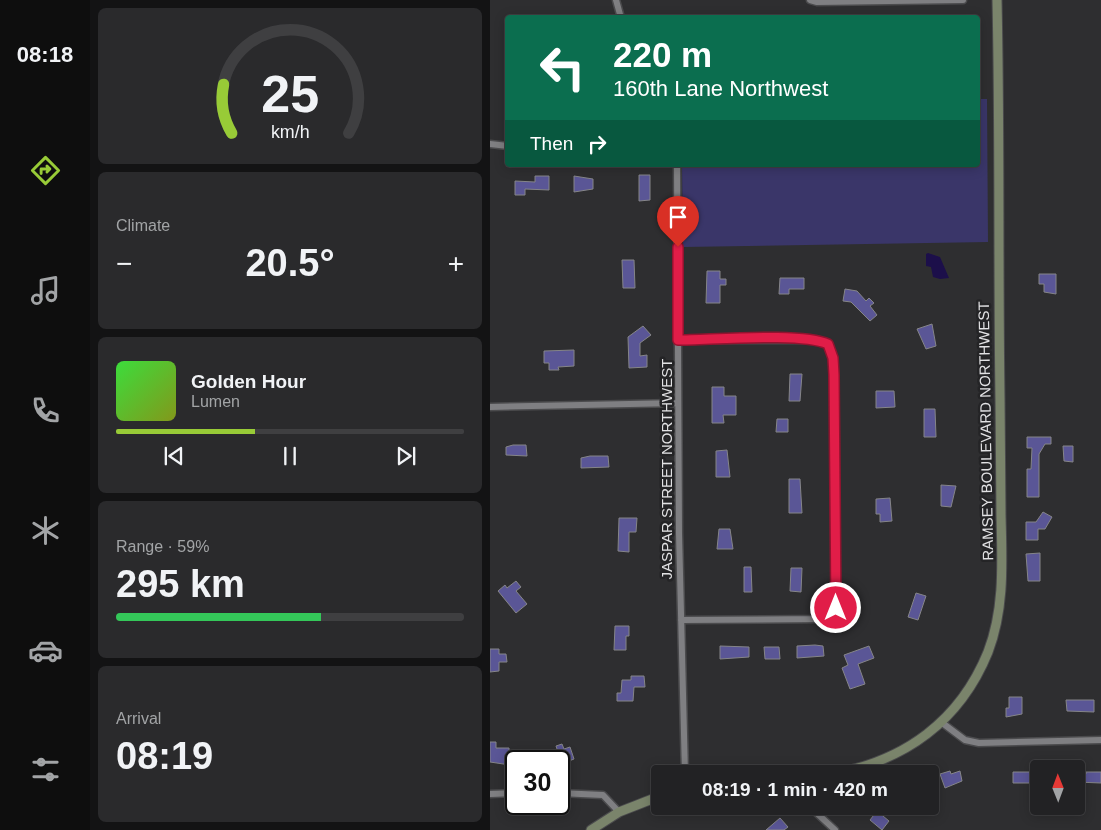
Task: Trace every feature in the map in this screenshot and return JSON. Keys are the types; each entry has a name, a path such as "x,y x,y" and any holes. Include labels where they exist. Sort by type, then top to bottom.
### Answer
{"street":[{"path":"616,0 620,15"},
{"path":"810,0 817,2 963,0"},
{"name":"RAMSEY BOULEVARD NORTHWEST","path":"870,765 895,756 942,722 964,696 981,667 995,630 1001,591 997,0"},
{"path":"490,144 505,146"},
{"name":"JASPAR STREET NORTHWEST","path":"677,167 678,403 685,765"},
{"path":"678,340 811,340 828,344 833,358 834,375 836,608 830,617 821,619 681,620"},
{"path":"490,407 678,403"},
{"path":"942,722 965,740 978,742 1101,740"},
{"path":"490,794 505,794"},
{"path":"570,794 603,796 612,802 619,812"},
{"path":"591,830 619,812 651,800"},
{"path":"819,815 835,830"}],"shaded area":[{"path":"980,99 987,99 988,242 683,247 682,167 980,167"},
{"path":"926,254 940,257 949,278 940,279 933,277 931,267 926,266"}],"building":[{"path":"639,175 650,175 650,200 639,201"},
{"path":"535,176 549,176 549,190 525,189 525,195 515,195 515,181 535,182"},
{"path":"574,176 593,179 593,189 574,192"},
{"path":"622,260 634,260 635,288 623,288"},
{"path":"707,271 720,271 720,279 726,279 726,285 720,285 720,303 706,303"},
{"path":"1039,274 1056,274 1056,294 1044,292 1044,284 1039,284"},
{"path":"780,278 804,278 804,289 789,289 789,294 779,294"},
{"path":"845,289 857,291 866,301 869,298 874,303 870,306 877,315 870,321 851,302 843,301"},
{"path":"932,324 936,346 926,349 917,329"},
{"path":"643,326 651,335 640,343 640,356 647,355 647,367 629,368 628,337"},
{"path":"574,350 574,366 558,367 559,370 549,370 549,363 544,363 544,351"},
{"path":"790,374 802,374 800,401 789,401"},
{"path":"712,387 724,387 724,396 736,396 736,415 723,415 724,423 712,423"},
{"path":"876,391 894,391 895,407 876,408"},
{"path":"924,409 935,409 936,437 924,437"},
{"path":"777,419 788,419 788,432 776,432"},
{"path":"1027,437 1051,437 1051,444 1045,444 1039,454 1039,497 1027,497 1027,469 1031,469 1032,448 1027,448"},
{"path":"526,445 527,456 506,455 506,447"},
{"path":"1063,446 1073,446 1073,462 1064,461"},
{"path":"727,450 730,477 716,477 716,451"},
{"path":"608,456 609,467 581,468 581,458"},
{"path":"789,479 800,479 802,513 789,513"},
{"path":"941,485 956,486 951,507 941,506"},
{"path":"890,498 892,521 880,522 880,514 876,514 876,499"},
{"path":"1043,512 1052,517 1045,529 1038,529 1038,540 1026,540 1026,522 1036,522"},
{"path":"619,518 637,518 636,532 629,532 629,552 618,551"},
{"path":"719,529 730,529 733,549 717,549"},
{"path":"1040,553 1040,581 1028,581 1026,554"},
{"path":"744,567 751,567 752,592 744,592"},
{"path":"791,568 802,568 801,592 790,591"},
{"path":"516,581 521,587 516,591 527,604 516,613 498,591 505,585 507,588"},
{"path":"916,593 926,596 918,620 908,617"},
{"path":"615,626 629,626 629,636 626,636 626,650 614,650"},
{"path":"720,646 749,647 749,657 720,659"},
{"path":"797,646 823,646 824,656 797,658"},
{"path":"869,646 874,658 858,664 865,684 850,689 842,668 848,665 844,655"},
{"path":"764,647 779,647 780,659 765,659"},
{"path":"490,649 499,649 499,654 506,654 507,662 499,662 499,671 490,672"},
{"path":"631,676 644,676 645,687 634,687 633,701 617,701 617,693 621,693 622,680 631,680"},
{"path":"1009,697 1022,697 1022,714 1006,717 1006,708 1009,708"},
{"path":"1066,700 1094,700 1094,712 1067,711"},
{"path":"490,742 496,742 496,748 509,748 509,750 505,750 505,764 490,762"},
{"path":"562,744 564,749 570,747 574,759 570,761 570,750 557,750 556,746"},
{"path":"950,771 951,774 960,771 962,781 945,788 940,774"},
{"path":"1013,772 1030,772 1030,783 1013,783"},
{"path":"1086,772 1101,772 1101,783 1085,782"},
{"path":"874,815 882,815 889,821 882,830 870,820"},
{"path":"780,818 788,827 784,830 766,830"}],"route":[{"path":"678,247 678,340 786,339 819,340 828,344 833,358 834,375 836,608"}]}
